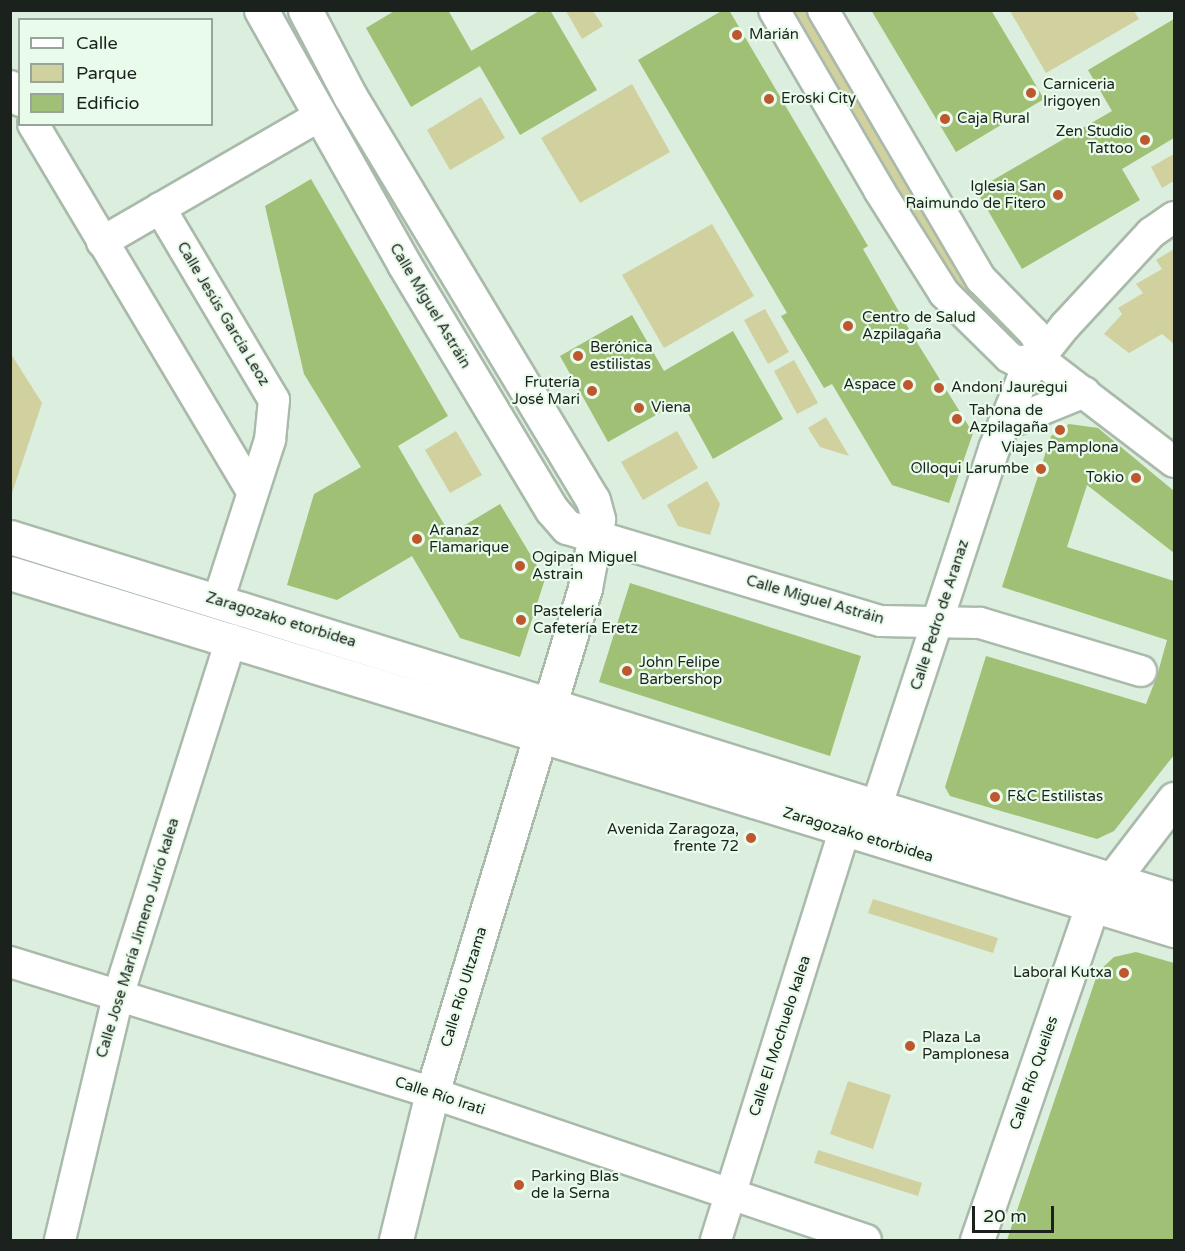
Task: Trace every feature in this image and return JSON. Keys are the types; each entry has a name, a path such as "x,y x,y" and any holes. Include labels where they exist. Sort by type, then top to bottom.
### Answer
{"main road":[{"name":"Calle Miguel Astráin","path":"261,10 404,264 552,510 567,527 597,536"},
{"path":"305,10 350,96 593,500 598,519 597,536 542,737"},
{"name":"Zaragozako etorbidea","path":"10,537 877,805 1101,893 1174,930"},
{"name":"Zaragozako etorbidea","path":"10,573 844,832 1101,893 1174,899"},
{"name":"Calle Río Ultzama","path":"396,1240 432,1093 542,737"},
{"name":"Calle Río Queiles","path":"977,1240 1101,893 1174,799"}],"street":[{"path":"774,10 879,190 944,292 1009,357 1018,362 1038,358 1174,462"},
{"path":"823,10 981,279 1034,333 1040,344 1038,358"},
{"path":"102,242 321,115 327,121 345,120 351,114 350,96"},
{"path":"34,126 252,492"},
{"name":"Calle Jesús García Leoz","path":"160,208 274,400 270,440 218,600"},
{"name":"Calle Pedro de Aranaz","path":"877,805 1003,425 1022,380 1038,358 1151,233 1174,217"},
{"path":"1003,425 1085,392"},
{"name":"Calle Miguel Astráin","path":"597,536 881,621 980,623 1141,671"},
{"name":"Calle Jose María Jimeno Jurío kalea","path":"60,1240 118,996 231,640"},
{"name":"Calle El Mochuelo kalea","path":"716,1240 844,832"},
{"name":"Calle Río Irati","path":"10,962 432,1093 731,1192 866,1240"}],"green space":[{"path":"566,11 593,11 603,26 582,39"},
{"path":"787,11 806,11 935,231 1002,321 1002,327 992,326 925,243"},
{"path":"1010,11 1134,11 1139,19 1046,73"},
{"path":"632,84 670,152 580,203 541,138"},
{"path":"481,97 505,138 450,170 427,130"},
{"path":"1174,154 1174,181 1162,188 1151,167"},
{"path":"712,224 754,296 664,348 622,275"},
{"path":"1174,249 1174,344 1162,334 1129,353 1104,334 1122,314 1118,308 1143,293 1136,284 1162,269 1156,260"},
{"path":"765,309 789,352 768,364 744,320"},
{"path":"11,354 42,403 11,496"},
{"path":"794,360 818,403 797,414 774,371"},
{"path":"826,417 849,456 820,447 808,428"},
{"path":"456,431 482,475 450,493 425,450"},
{"path":"677,431 698,468 643,500 621,462"},
{"path":"707,481 720,504 710,535 678,526 667,505"},
{"path":"873,899 998,938 993,953 868,913"},
{"path":"848,1081 891,1095 873,1149 830,1134"},
{"path":"818,1150 922,1183 918,1196 814,1163"}],"building":[{"path":"396,10 448,10 480,66 411,107 366,28"},
{"path":"541,10 550,10 597,90 520,135 471,51"},
{"path":"723,10 729,10 868,246 863,249 913,336 973,433 949,503 892,485 832,384 824,388 781,316 787,313 638,60"},
{"path":"871,10 991,10 1044,99 956,152"},
{"name":"Iglesia San Raimundo de Fitero","path":"1174,19 1174,138 1122,169 1140,200 1022,269 976,190 1112,111 1088,70"},
{"path":"311,179 448,416 398,446 426,494 450,534 500,504 545,579 520,657 460,638 412,556 337,600 287,585 314,494 361,467 304,374 265,206"},
{"path":"632,315 664,371 733,331 783,419 713,459 681,401 608,442 560,356"},
{"path":"1069,424 1098,428 1174,491 1174,553 1087,485 1067,547 1174,581 1174,755 1114,831 1097,839 950,796 945,787 986,656 1146,704 1157,676 1167,640 1002,587 1051,436"},
{"path":"630,583 861,656 830,756 599,682"},
{"path":"1136,952 1174,963 1174,1240 1007,1240 1098,972 1114,957"}],"place":[{"name":"Marián","path":"737,35"},
{"name":"Carniceria Irigoyen","path":"1031,93"},
{"name":"Eroski City","path":"769,99"},
{"name":"Caja Rural","path":"945,119"},
{"name":"Zen Studio Tattoo","path":"1145,140"},
{"name":"Iglesia San Raimundo de Fitero","path":"1058,195"},
{"name":"Centro de Salud Azpilagaña","path":"848,326"},
{"name":"Berónica estilistas","path":"578,356"},
{"name":"Aspace","path":"908,385"},
{"name":"Andoni Jauregui","path":"939,388"},
{"name":"Frutería José Mari","path":"592,391"},
{"name":"Viena","path":"639,408"},
{"name":"Tahona de Azpilagaña","path":"957,419"},
{"name":"Viajes Pamplona","path":"1060,430"},
{"name":"Olloqui Larumbe","path":"1041,469"},
{"name":"Tokio","path":"1136,478"},
{"name":"Aranaz Flamarique","path":"417,539"},
{"name":"Ogipan Miguel Astrain","path":"520,566"},
{"name":"Pastelería Cafetería Eretz","path":"521,620"},
{"name":"John Felipe Barbershop","path":"627,671"},
{"name":"F&C Estilistas","path":"995,797"},
{"name":"Avenida Zaragoza, frente 72","path":"751,838"},
{"name":"Laboral Kutxa","path":"1124,973"},
{"name":"Plaza La Pamplonesa","path":"910,1046"},
{"name":"Parking Blas de la Serna","path":"519,1185"}]}
